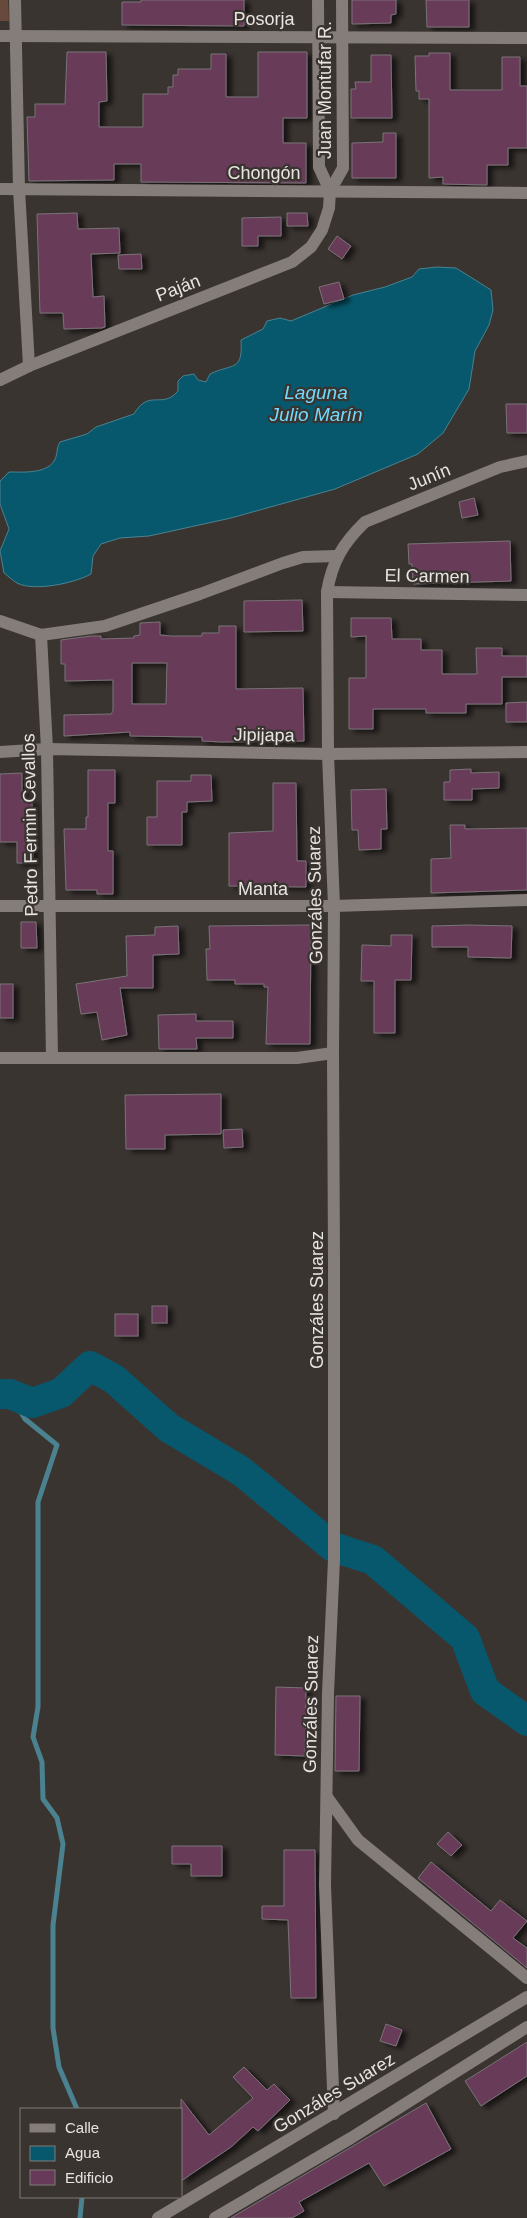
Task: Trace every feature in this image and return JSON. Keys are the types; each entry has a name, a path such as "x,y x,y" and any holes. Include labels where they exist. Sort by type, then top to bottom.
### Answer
{"street":[{"path":"14,0 18,189 29,366"},
{"name":"Juan Montufar R.","path":"318,0 319,167 330,191"},
{"name":"Juan Montufar R.","path":"330,191 343,168 342,0"},
{"name":"Posorja","path":"0,36 527,38"},
{"name":"Chongón","path":"0,189 527,193"},
{"name":"Paján","path":"0,380 29,366 292,262 311,247 322,230 330,208 330,191"},
{"name":"Junín","path":"350,536 365,522 500,467 527,461"},
{"name":"Gonzáles Suarez","path":"350,536 336,556 327,592 328,754 334,906 332,1052 334,1560 328,1692 327,1797 358,1840 527,1978"},
{"path":"0,621 41,635 105,626 303,557 336,556"},
{"name":"El Carmen","path":"327,592 527,595"},
{"name":"Pedro Fermin Cevallos","path":"41,635 47,749 52,1058"},
{"name":"Jipijapa","path":"0,752 47,749 328,754 527,752"},
{"name":"Manta","path":"0,906 334,906 527,900"},
{"path":"0,1058 297,1058 332,1052"},
{"path":"327,1797 325,1885 334,2114"},
{"name":"Gonzáles Suarez","path":"158,2218 527,1997"},
{"path":"215,2218 351,2138 527,2027"}],"shaded area":[{"path":"0,0 8,0 9,21 0,21"}],"water":[{"name":"Laguna Julio Marín","path":"437,267 456,268 491,290 493,310 489,325 475,351 469,389 443,433 418,454 335,489 231,518 149,536 120,538 101,544 93,556 91,574 65,583 33,587 24,586 4,573 0,551 9,529 0,504 0,481 9,472 27,472 45,468 54,461 60,442 87,434 96,427 134,414 145,402 166,399 172,396 178,391 178,381 183,376 194,374 198,380 206,382 210,374 235,365 238,362 241,340 263,329 267,321 280,318 291,321 353,295 385,287 412,277 419,269"}],"building":[{"path":"141,0 244,0 244,26 122,25 122,2 141,2"},
{"path":"352,0 396,0 396,14 391,15 391,23 352,24"},
{"path":"426,0 469,0 469,27 427,27"},
{"path":"67,52 106,52 107,101 99,102 99,127 143,127 143,94 168,94 168,87 173,87 173,75 178,75 178,69 211,69 211,54 226,54 226,97 258,97 258,52 307,52 307,118 283,118 283,143 306,143 306,183 141,182 141,164 114,164 114,180 29,181 27,117 35,117 35,104 65,104"},
{"path":"429,53 450,53 450,90 502,90 502,57 520,57 520,86 527,86 527,148 508,148 508,165 487,165 487,185 443,184 443,177 429,178 429,99 419,99 419,91 416,91 415,56 429,56"},
{"path":"371,55 391,55 392,118 351,118 351,89 356,89 355,82 371,82"},
{"path":"383,133 396,133 396,178 352,178 352,143 383,142"},
{"path":"77,213 78,229 119,228 120,253 91,254 93,297 104,296 105,327 102,328 64,329 63,313 40,313 37,214"},
{"path":"287,213 307,213 308,226 287,226"},
{"path":"281,217 281,236 258,236 258,246 242,246 242,218"},
{"path":"337,236 351,246 342,259 328,249"},
{"path":"141,254 142,269 119,269 118,255"},
{"path":"339,282 344,299 324,304 319,287"},
{"path":"506,404 527,404 527,433 507,433"},
{"path":"474,498 478,515 462,518 459,502"},
{"path":"510,541 511,581 413,584 408,544"},
{"path":"302,600 303,631 244,632 244,601"},
{"path":"351,618 391,618 392,639 421,639 421,650 442,650 442,674 477,674 476,648 502,648 502,656 527,656 527,677 502,677 502,704 466,704 466,713 426,713 426,709 373,709 373,729 349,729 349,678 366,678 366,636 351,637"},
{"path":"160,622 160,635 171,636 202,636 202,633 219,633 219,626 236,626 236,689 303,688 304,741 202,741 202,737 130,736 130,732 64,736 64,715 111,714 113,711 113,680 65,681 65,664 61,664 61,640 91,636 101,636 101,639 134,638 134,636 140,635 140,623","holes":["132,663 167,663 166,704 132,704"]},
{"path":"527,702 527,722 506,722 506,703"},
{"path":"471,769 471,773 499,772 499,788 472,789 472,800 444,800 444,782 450,782 450,770"},
{"path":"88,770 115,770 115,803 108,803 108,851 113,851 113,894 97,894 97,890 66,890 64,829 86,829 86,817 88,817"},
{"path":"22,773 22,801 32,801 33,863 17,863 17,842 0,842 0,774"},
{"path":"191,775 211,775 212,801 187,802 187,812 182,812 182,845 147,845 147,817 157,817 157,781 191,781"},
{"path":"273,783 296,783 297,861 306,861 306,887 229,886 229,833 273,831"},
{"path":"386,789 387,829 381,829 381,849 359,850 358,830 352,830 351,790"},
{"path":"450,825 465,825 465,829 527,828 527,890 431,893 431,859 451,858"},
{"path":"21,922 36,922 37,948 21,948"},
{"path":"311,925 310,1044 266,1044 268,987 264,987 264,984 235,984 235,980 207,980 206,949 210,949 209,926"},
{"path":"178,926 179,954 153,955 153,988 120,988 127,1035 102,1040 97,1012 81,1014 76,984 127,976 126,936 155,935 155,927"},
{"path":"432,926 512,926 511,958 468,957 468,947 432,947"},
{"path":"391,935 412,935 411,980 395,980 395,1033 374,1033 374,981 361,981 362,945 391,946"},
{"path":"0,984 13,984 13,1018 0,1018"},
{"path":"196,1014 196,1021 233,1021 233,1038 196,1038 197,1049 159,1049 158,1015"},
{"path":"221,1094 221,1134 165,1135 165,1149 126,1149 125,1095"},
{"path":"242,1129 243,1147 224,1148 223,1130"},
{"path":"152,1306 167,1306 167,1323 152,1323"},
{"path":"115,1314 138,1314 138,1336 115,1336"},
{"path":"276,1687 306,1688 305,1756 275,1755"},
{"path":"336,1696 360,1696 359,1771 335,1771"},
{"path":"448,1832 462,1845 451,1856 437,1844"},
{"path":"172,1846 222,1846 222,1876 191,1876 191,1864 172,1864"},
{"path":"284,1850 315,1850 316,1998 291,1998 288,1920 262,1919 262,1906 284,1906"},
{"path":"431,1862 491,1911 500,1900 527,1921 513,1938 527,1948 527,1968 418,1878"},
{"path":"386,2024 402,2030 396,2046 380,2041"},
{"path":"527,2042 527,2076 481,2106 465,2081"},
{"path":"244,2067 267,2090 274,2084 290,2100 258,2131 253,2127 231,2147 182,2180 181,2099 209,2135 253,2098 233,2077"},
{"path":"426,2103 451,2149 384,2186 369,2163 299,2202 304,2211 292,2218 231,2218"}],"waterway":[{"path":"0,1394 10,1394 32,1403 61,1393 90,1366 114,1379 169,1428 241,1471 333,1547 373,1560 465,1638 485,1691 527,1721"},
{"path":"10,1394 25,1419 57,1445 38,1502 38,1707 33,1737 42,1762 43,1799 57,1818 63,1844 53,1925 53,2028 59,2067 77,2108"},
{"path":"80,2218 82,2198"}]}
